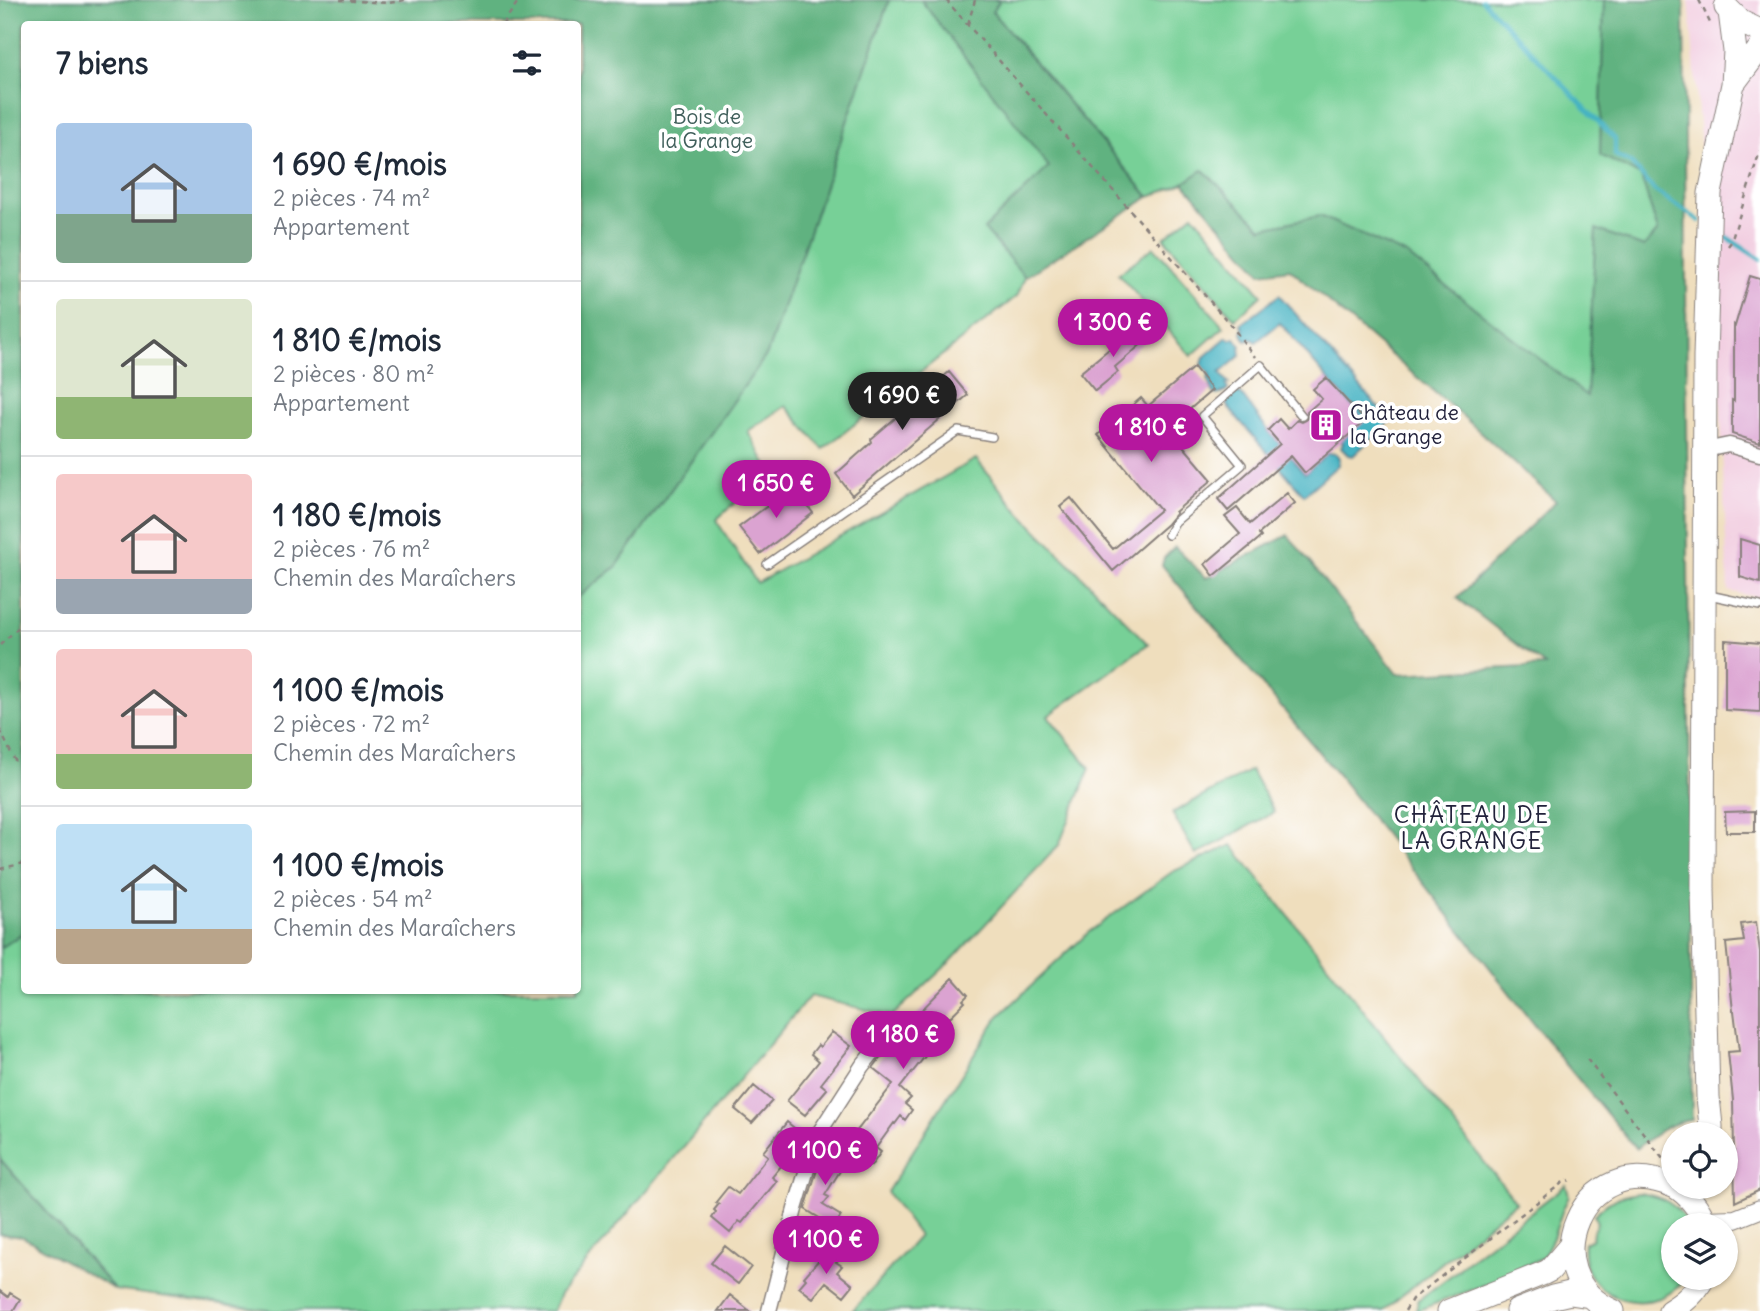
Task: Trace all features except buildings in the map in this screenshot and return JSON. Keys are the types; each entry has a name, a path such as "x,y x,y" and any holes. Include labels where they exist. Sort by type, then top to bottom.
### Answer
{"main road":[{"path":"1726,6 1741,22 1760,31"},
{"path":"1711,1122 1703,889 1707,274 1710,193 1733,84 1735,51 1726,6"},
{"path":"1733,84 1760,48"},
{"path":"1704,1122 1708,1097"},
{"path":"1613,1311 1590,1296 1577,1276 1571,1245 1578,1217 1596,1193 1614,1183 1626,1179 1661,1177"},
{"path":"1448,1311 1550,1270 1571,1245"},
{"path":"1517,1311 1570,1293 1590,1296"},
{"path":"1670,1311 1700,1293"}],"street":[{"path":"1705,450 1729,446 1760,454"},
{"path":"769,1311 794,1209 817,1136 863,1066 891,1030"},
{"path":"1700,1208 1735,1219 1760,1209"}],"lane":[{"path":"1168,535 1175,522 1242,465 1202,416 1261,365 1302,416"},
{"path":"766,564 958,431 992,437"},
{"path":"1705,594 1760,606"}],"path":[{"path":"340,0 389,3 405,0"},
{"path":"505,21 519,0"},
{"path":"946,0 1230,324 1261,365"},
{"path":"968,24 975,0"},
{"path":"1707,274 1731,242 1760,151"},
{"path":"0,645 21,625"},
{"path":"0,730 14,759 21,767"},
{"path":"0,869 21,864"},
{"path":"1587,1059 1661,1165"},
{"path":"1405,1311 1412,1299 1449,1269 1562,1183 1570,1180"}],"shaded area":[{"path":"1689,0 1760,0 1760,598 1728,591 1719,370"}],"green space":[{"name":"Bois de la Grange","path":"0,0 889,0 767,354 616,567 581,595 581,21 21,21 21,934 0,948"},
{"path":"889,0 921,0 1050,167 985,228 1025,277 1017,296 823,449 786,406 748,431 770,471 716,520 757,583 976,459 1019,512 1148,644 1048,716 1090,768 1059,845 952,960 892,1016 810,996 560,1294 553,1311 275,1311 115,1290 0,1159 0,948 21,935 21,994 581,994 581,595 616,567 767,354"},
{"path":"921,0 1000,0 992,12 1149,197 1025,277 984,229 1049,167"},
{"path":"1000,0 1604,0 1600,154 1641,176 1658,231 1644,247 1596,230 1587,397 1407,255 1320,216 1262,228 1203,170 1184,183 1149,197 992,11"},
{"path":"1604,0 1684,0 1692,1120 1661,1122 1661,1131 1636,1149 1338,775 1162,565 1164,558 1175,547 1206,578 1288,535 1398,674 1545,666 1457,598 1556,501 1466,419 1290,269 1261,273 1184,183 1203,170 1262,228 1320,216 1407,255 1587,396 1596,229 1644,247 1658,231 1641,176 1600,155"},
{"path":"1193,214 1262,295 1235,319 1164,238"},
{"path":"1154,247 1224,327 1191,356 1118,274"},
{"path":"1251,770 1274,812 1196,855 1172,813"},
{"path":"1232,845 1516,1202 1383,1311 852,1311 919,1236 887,1192 998,1017 1089,932 1172,872"},
{"path":"0,1159 115,1290 23,1237 0,1234"},
{"path":"1566,1185 1569,1196 1543,1257 1500,1279 1416,1311 1418,1300"},
{"path":"1639,1193 1655,1197 1668,1202 1681,1213 1661,1213 1661,1290 1673,1290 1660,1298 1631,1301 1617,1297 1606,1291 1588,1271 1584,1258 1584,1243 1592,1239 1597,1223 1594,1215 1604,1206 1626,1195"}],"water":[{"path":"1279,295 1390,421 1353,456 1341,448 1341,441 1364,421 1280,323 1256,342 1252,339 1246,341 1243,336 1244,329 1241,324"},
{"path":"1227,337 1230,340 1235,338 1241,346 1241,355 1220,373 1229,383 1226,385 1228,390 1218,395 1214,394 1208,378 1210,375 1202,365 1204,357"},
{"path":"1232,393 1241,394 1305,473 1328,453 1336,454 1339,458 1338,465 1304,495 1227,406 1226,398"}],"waterway":[{"path":"1482,0 1615,139 1615,155 1631,163 1655,191 1700,221"},
{"path":"1717,231 1760,259"}],"place":[{"name":"Château de la Grange","path":"1326,425"}],"district":[{"name":"CHÂTEAU DE LA GRANGE","path":"1472,828"}]}
